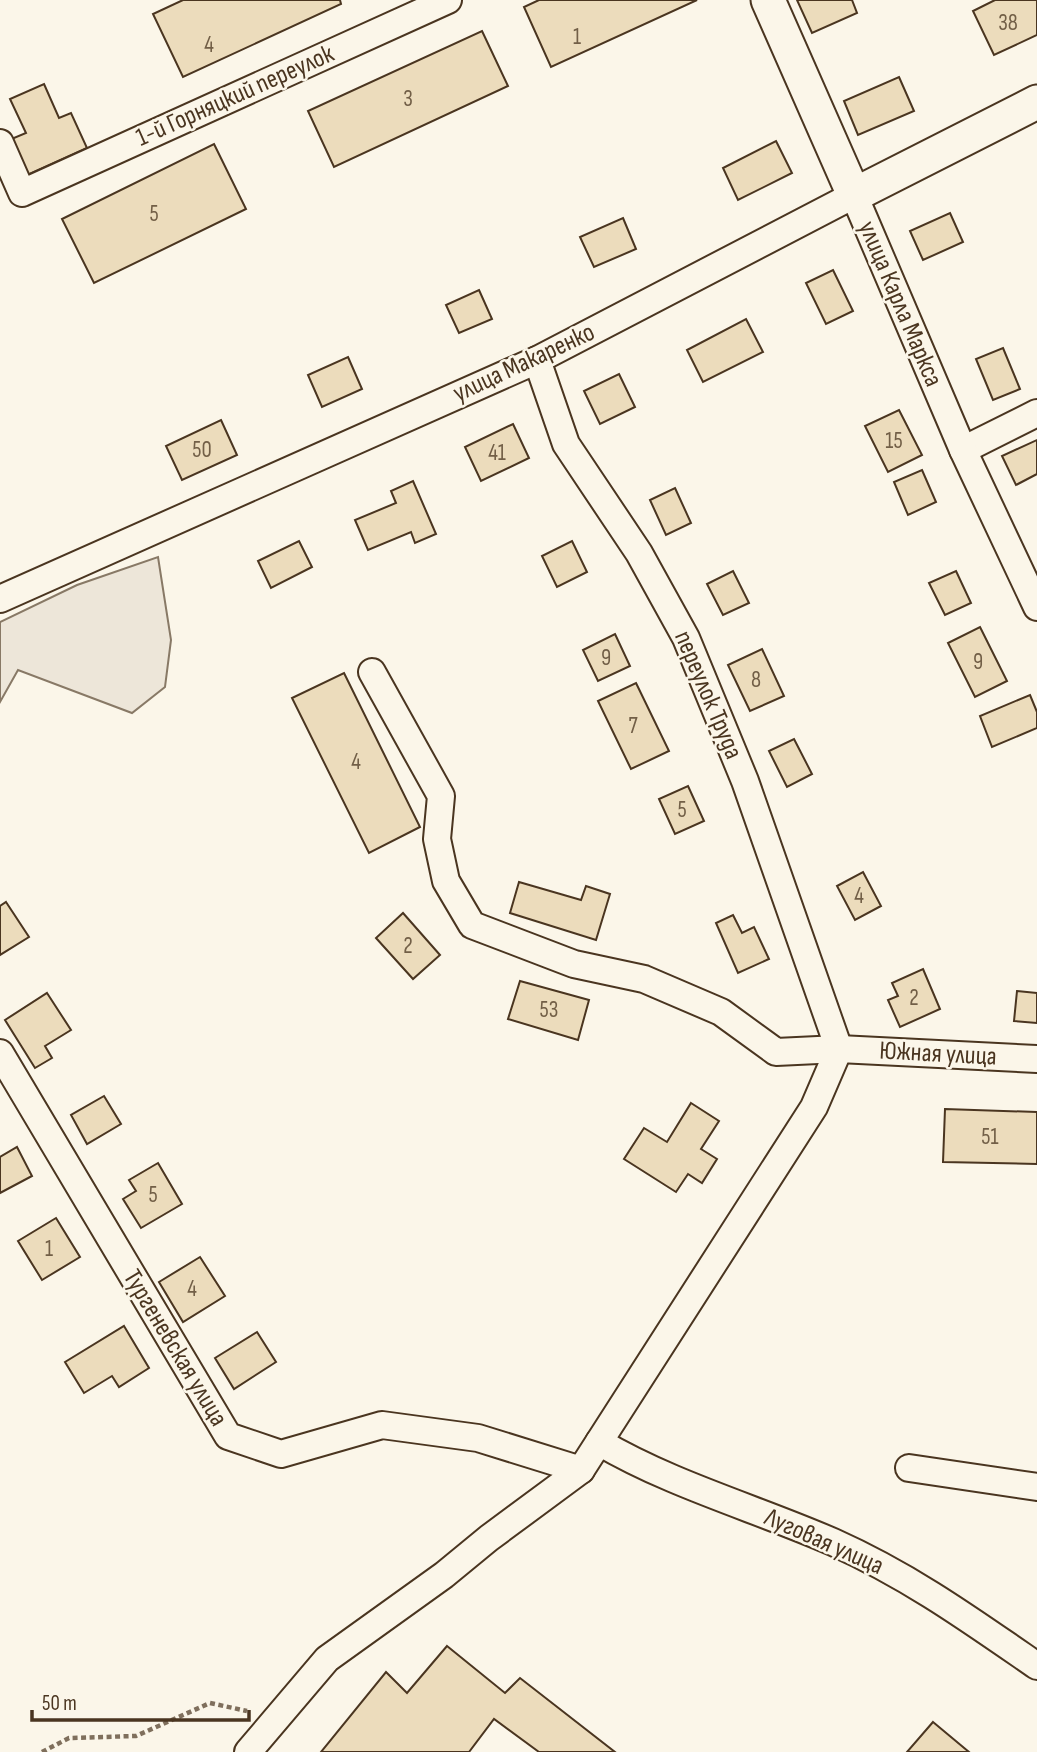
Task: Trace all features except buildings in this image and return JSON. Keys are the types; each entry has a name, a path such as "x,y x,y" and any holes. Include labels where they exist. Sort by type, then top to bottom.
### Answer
{"street":[{"name":"1-й Горняцкий переулок","path":"0,143 22,192 448,0"},
{"name":"улица Карла Маркса","path":"768,0 962,450 1037,607"},
{"name":"улица Макаренко","path":"0,599 537,360 1037,102"},
{"name":"переулок Труда","path":"537,360 566,444 639,553 686,638 745,780 839,1049"},
{"path":"962,450 1037,413"},
{"name":"Южная улица","path":"372,672 441,796 438,839 446,881 472,925 574,964 644,979 721,1012 776,1052 839,1049 1037,1059"},
{"path":"248,1752 327,1659 444,1575 581,1470 814,1107 839,1049"},
{"name":"Тургеневская улица","path":"0,1053 228,1436 281,1454 383,1425 478,1438 581,1470"},
{"name":"Луговая улица","path":"598,1442 637,1464 833,1542 917,1583 1037,1666"},
{"path":"909,1468 1037,1487"}],"path":[{"path":"42,1752 69,1738 136,1736 210,1703 277,1717"}],"shaded area":[{"path":"158,557 171,640 165,687 132,713 18,670 0,702 0,622 77,585"}]}
